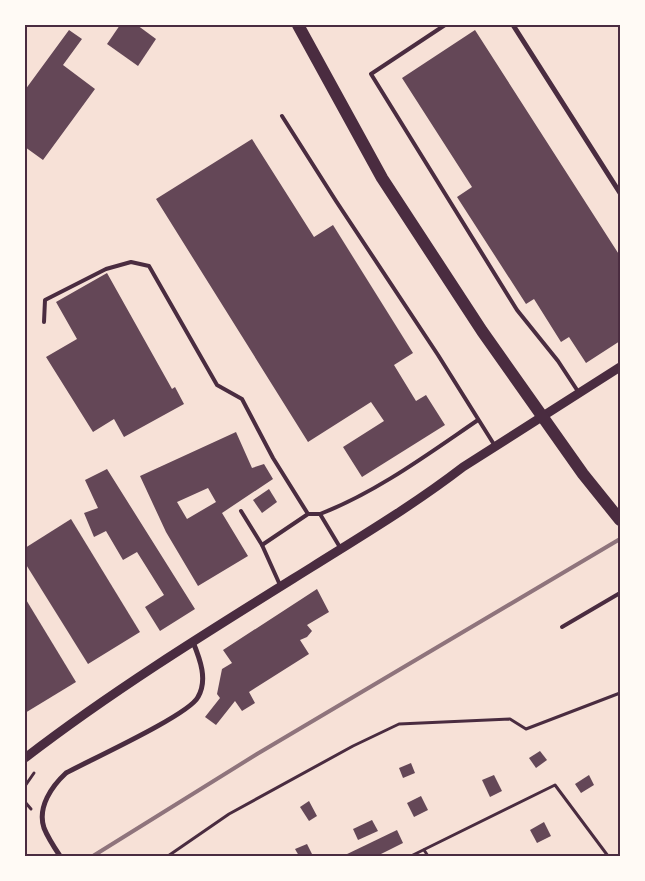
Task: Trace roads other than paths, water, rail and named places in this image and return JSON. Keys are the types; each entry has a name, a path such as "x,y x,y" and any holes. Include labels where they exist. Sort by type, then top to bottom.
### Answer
{"main road":[{"path":"298,25 382,178 482,331 583,474 620,520"}],"street":[{"path":"513,25 620,193"},
{"path":"25,758 108,697 342,549 495,446 620,367"},
{"path":"60,856 44,827 43,814 47,796 66,773 194,704 200,695 202,663 193,642"}],"lane":[{"path":"445,25 371,74 517,310 558,361 579,393"},
{"path":"282,116 495,446"},
{"path":"44,322 46,300 106,269 131,262 149,266 217,385 242,399 273,458 308,514"},
{"path":"262,545 308,514 320,514 344,505 418,460 478,420"},
{"path":"242,511 262,545 282,587"},
{"path":"320,514 342,549"},
{"path":"562,627 620,593"}],"railway":[{"path":"93,856 257,754 620,539"}]}
